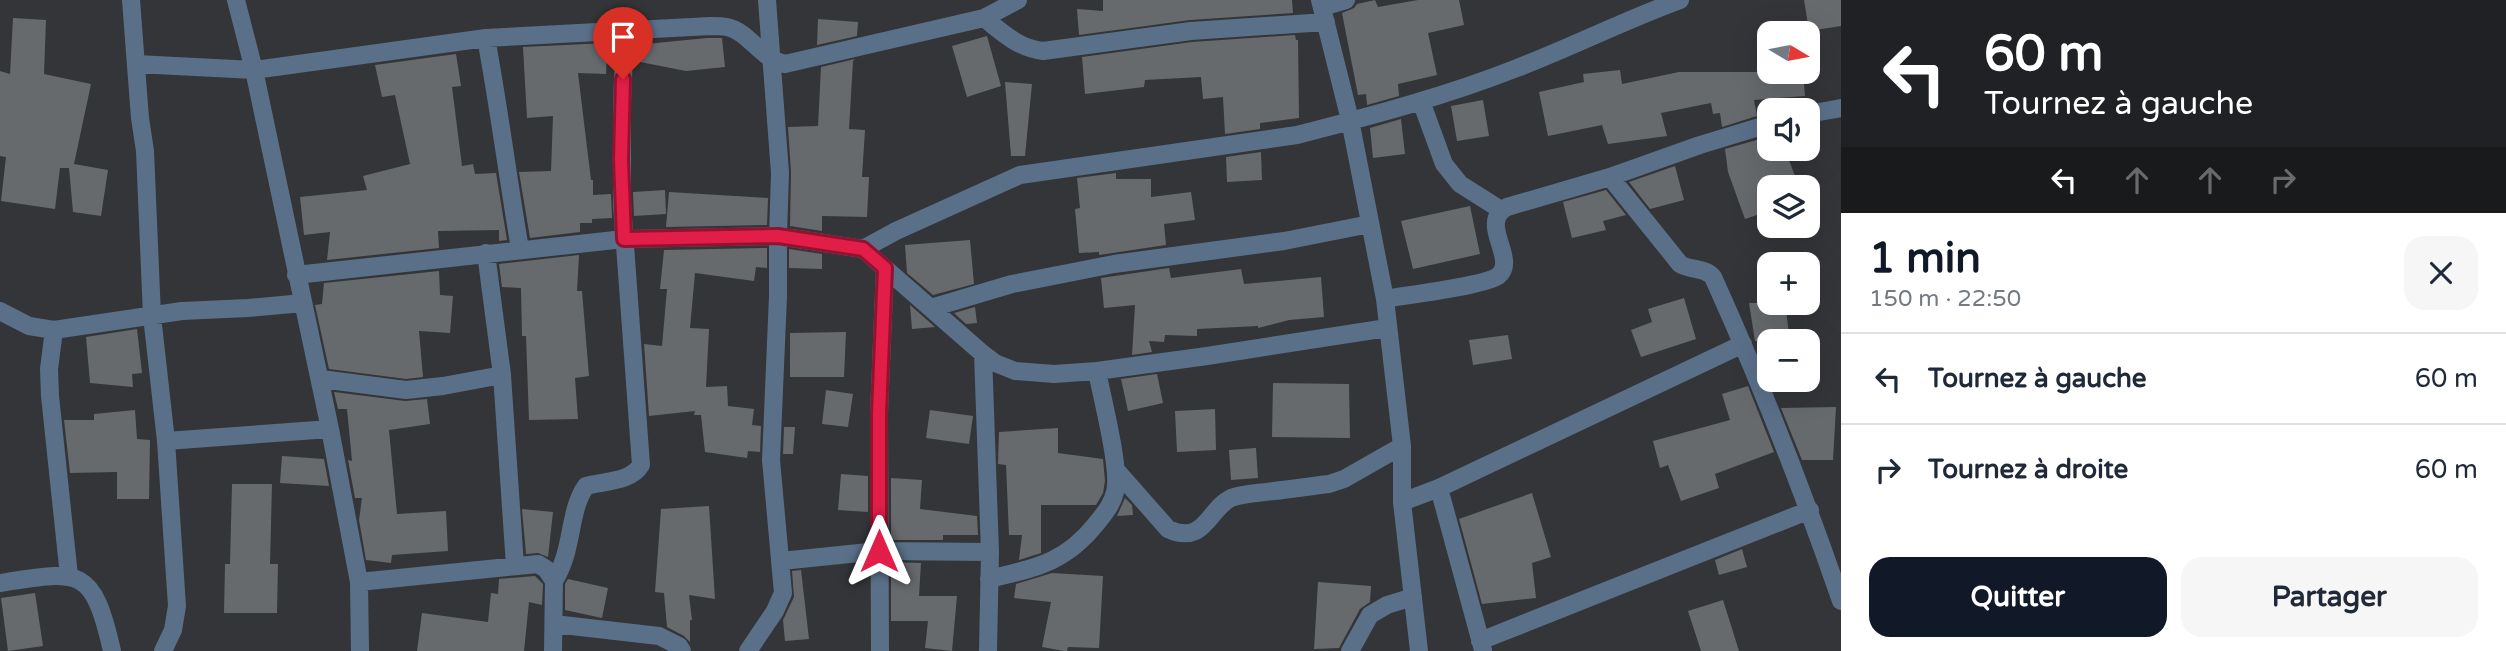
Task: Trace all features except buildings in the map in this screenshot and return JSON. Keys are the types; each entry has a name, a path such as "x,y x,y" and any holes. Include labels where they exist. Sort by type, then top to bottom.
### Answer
{"street":[{"path":"131,0 145,152 152,316 166,441 177,606 173,630 163,651"},
{"path":"236,0 254,70 296,275 321,379 359,582 360,651"},
{"path":"748,651 780,603 783,583 771,460 780,173 767,0"},
{"path":"136,64 254,70 486,38 709,26 728,27 740,33 771,61 785,64 984,18 1018,0"},
{"path":"984,18 1012,41 1028,49 1043,51 1323,10 1346,0"},
{"path":"863,249 896,231 1020,175 1297,135 1421,101 1516,69 1680,0"},
{"path":"1323,10 1350,120 1385,299 1402,446 1402,502 1419,651"},
{"path":"553,651 554,581 564,566 574,518 586,486 629,477 638,472 641,466 624,239 622,131 625,31"},
{"path":"486,38 520,249"},
{"path":"1421,101 1444,164 1460,184 1500,210"},
{"path":"1820,112 1841,108"},
{"path":"1385,299 1475,283 1498,276 1504,268 1496,229 1500,210 1610,177 1757,128"},
{"path":"1610,177 1680,264 1691,270 1710,273 1743,345 1810,510 1841,601"},
{"path":"931,307 1012,284 1114,264 1284,240 1370,224"},
{"path":"296,275 624,239 778,236 863,249 995,363 1031,374 1097,371 1387,328"},
{"path":"486,253 502,375 515,566"},
{"path":"880,651 879,413 885,268"},
{"path":"0,311 29,326 54,330 181,311 303,303"},
{"path":"54,330 50,396 69,576"},
{"path":"1402,502 1439,488 1743,345"},
{"path":"983,354 990,552 988,651"},
{"path":"989,579 1057,559 1075,546 1108,509 1116,491 1116,470 1097,371"},
{"path":"321,379 406,390 502,375"},
{"path":"166,441 330,429"},
{"path":"1116,470 1168,529 1178,534 1192,532 1207,524 1217,510 1230,499 1344,479 1402,446"},
{"path":"1439,488 1482,646 1810,510"},
{"path":"780,561 879,551 990,552"},
{"path":"359,582 538,564 546,569 554,581"},
{"path":"0,583 69,576 84,583 96,596 112,651"},
{"path":"1350,651 1370,615 1413,597"},
{"path":"554,624 659,636 680,646 682,651"}],"route":[{"path":"623,79 621,159 624,239 759,234 778,236 863,249 885,268 879,413 879,551"}]}
